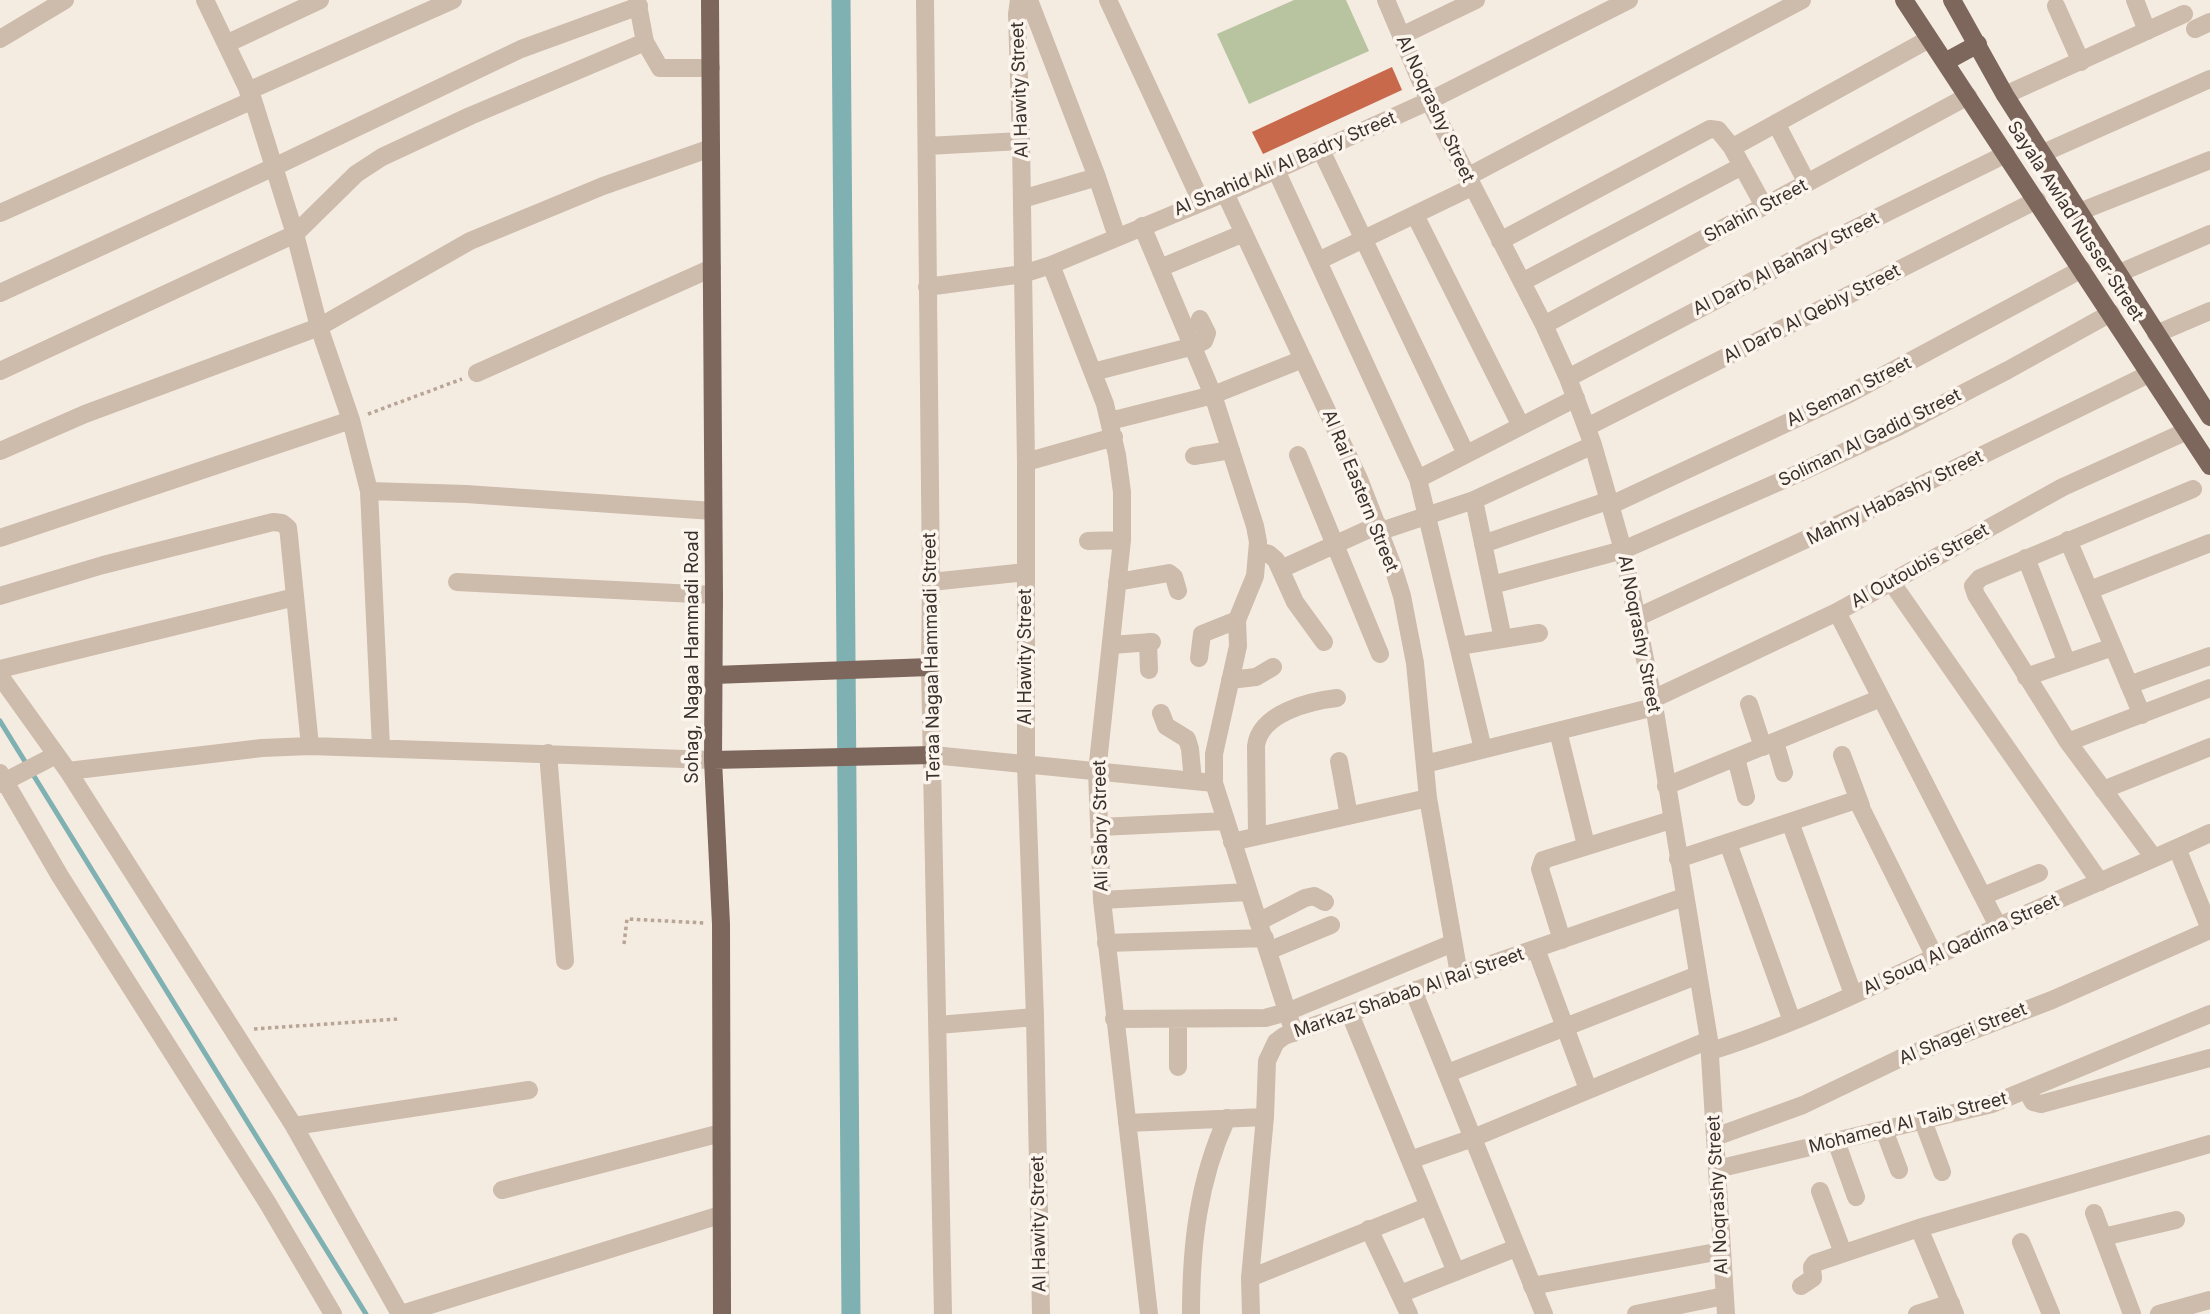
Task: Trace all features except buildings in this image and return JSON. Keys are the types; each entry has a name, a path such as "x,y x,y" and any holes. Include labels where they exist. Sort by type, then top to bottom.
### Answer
{"main road":[{"name":"Sohag, Nagaa Hammadi Road","path":"710,0 713,760 721,924 722,1314"},
{"name":"Sayala Awlad Nusser Street","path":"1904,0 2038,200 2210,466"},
{"name":"Sayala Awlad Nusser Street","path":"1956,1 2005,95 2041,154 2210,416"},
{"path":"1945,62 1978,44"},
{"path":"714,674 930,667"},
{"path":"713,760 933,755"}],"street":[{"path":"0,39 65,0"},
{"path":"205,0 251,96 295,234 319,327 351,421 369,491 380,747"},
{"path":"226,44 320,0"},
{"path":"0,213 453,0"},
{"name":"Teraa Nagaa Hammadi Street","path":"925,0 930,667 943,1314"},
{"name":"Al Hawity Street","path":"1019,0 1017,14 1026,462 1026,765 1035,1017 1041,1314"},
{"path":"1029,0 1097,177 1117,237"},
{"path":"1108,0 1201,201"},
{"name":"Al Noqrashy Street","path":"1386,0 1429,102 1568,378 1593,445 1623,550 1638,617 1710,1046 1727,1314"},
{"path":"1401,36 1476,0"},
{"name":"Al Shahid Ali Al Badry Street","path":"927,287 1023,274 1051,265 1225,193 1429,102 1629,0"},
{"path":"1318,261 1415,215 1470,182 1802,0"},
{"path":"2135,0 2147,31"},
{"path":"0,293 274,167 521,49 638,3 645,42 660,68 711,68"},
{"path":"2056,6 2081,62"},
{"path":"2005,95 2184,14"},
{"path":"1731,146 1929,39"},
{"path":"0,371 295,234 356,174 382,157 470,116 645,42"},
{"path":"2041,154 2210,79"},
{"name":"Shahin Street","path":"1544,326 1968,96"},
{"path":"1776,124 1807,183"},
{"path":"1500,242 1706,130 1717,130 1731,146 1765,206"},
{"path":"927,146 1021,141"},
{"path":"0,451 98,409 319,327 470,241 603,186 711,148"},
{"path":"1321,150 1466,454"},
{"name":"Al Darb Al Bahary Street","path":"1568,378 1819,246 2007,154"},
{"path":"2079,212 2210,160"},
{"path":"1522,282 1742,166"},
{"path":"1276,170 1418,479 1483,749"},
{"path":"1022,200 1097,177"},
{"name":"Al Rai Eastern Street","path":"1225,193 1379,528 1402,596 1419,697 1428,798 1458,974"},
{"name":"Al Darb Al Qebly Street","path":"1587,427 2038,200"},
{"path":"1415,215 1521,426"},
{"path":"1142,226 1213,395 1255,526 1258,551 1253,584 1237,620 1238,646 1214,754 1213,783 1294,1032"},
{"path":"1160,268 1244,233"},
{"path":"2117,274 2210,234"},
{"name":"Ali Sabry Street","path":"1051,265 1112,429 1122,492 1122,540 1097,772 1106,943 1149,1314"},
{"path":"477,373 712,268"},
{"name":"Al Seman Street","path":"1483,544 1610,503 1849,394 2082,269"},
{"path":"2156,334 2210,311"},
{"name":"Soliman Al Gadid Street","path":"1492,585 1623,550 1900,426 2111,313"},
{"path":"1093,372 1194,346 1206,338 1207,333 1200,319"},
{"path":"1026,462 1213,395 1303,359"},
{"name":"Mahny Habashy Street","path":"1638,617 1812,537 2149,374"},
{"path":"1418,479 1576,398"},
{"path":"0,538 351,421"},
{"name":"Al Outoubis Street","path":"1425,764 1558,731 1653,703 1837,612 2052,493 2187,431"},
{"path":"1281,569 1335,544 1379,528 1474,500 1593,445"},
{"path":"1194,456 1231,450"},
{"path":"1298,455 1380,653"},
{"path":"2154,858 2068,743 1973,586 1980,578 2193,489"},
{"path":"369,491 466,494 713,511"},
{"path":"1474,500 1503,639"},
{"path":"0,596 103,565 273,522 282,523 288,528 310,746"},
{"path":"1088,541 1122,540"},
{"path":"2068,540 2142,715"},
{"path":"2090,590 2210,543"},
{"path":"1258,551 1273,557 1295,602 1324,642"},
{"path":"2026,558 2067,663"},
{"path":"931,582 1026,572"},
{"path":"1117,582 1169,573 1174,577 1178,591"},
{"path":"457,582 714,595"},
{"path":"1892,583 2100,882"},
{"path":"0,669 295,597"},
{"path":"1837,612 1998,926"},
{"path":"1199,658 1202,634 1237,620"},
{"path":"1459,646 1539,633"},
{"path":"1111,645 1150,642 1149,670"},
{"path":"2026,677 2113,647"},
{"path":"2129,685 2210,656"},
{"path":"1230,680 1256,677 1273,667"},
{"path":"0,676 50,757 68,771 294,1126 401,1314 720,1215"},
{"path":"2068,743 2210,688"},
{"path":"1257,836 1256,746 1259,733 1264,725 1297,707 1338,698"},
{"path":"1666,786 1881,698"},
{"path":"1749,704 1784,773"},
{"path":"1161,713 1166,726 1187,739 1192,781"},
{"path":"1558,731 1586,845"},
{"path":"68,771 262,748 310,746 713,760"},
{"path":"2103,790 2210,747"},
{"path":"548,753 565,961"},
{"path":"933,755 1213,783"},
{"path":"1842,755 1861,806 1935,957"},
{"path":"50,757 6,778 60,876 267,1202 333,1314"},
{"path":"1737,758 1746,797"},
{"path":"1339,761 1349,816"},
{"path":"1232,842 1428,798"},
{"path":"1678,859 1850,802 1858,802 1861,806"},
{"path":"1562,940 1540,864 1548,857 1671,820"},
{"path":"1100,827 1226,821"},
{"path":"1790,822 1853,994"},
{"name":"Al Souq Al Qadima Street","path":"1410,1160 1473,1138 1588,1089 1710,1046 1792,1021 1998,926 2210,833"},
{"path":"1728,843 1792,1021"},
{"path":"2177,848 2210,930"},
{"path":"1983,896 2039,873"},
{"path":"1102,900 1248,892"},
{"path":"1264,937 1305,898 1314,897 1325,902"},
{"name":"Markaz Shabab Al Rai Street","path":"1251,1314 1250,1278 1265,1117 1267,1061 1276,1042 1294,1032 1685,897"},
{"path":"1106,943 1264,937 1331,925"},
{"name":"Al Shagei Street","path":"1715,1137 1803,1105 1899,1059 2052,1000 2210,930"},
{"path":"1114,1019 1251,1019 1287,1012 1452,943"},
{"path":"1536,949 1588,1089"},
{"path":"1448,1073 1698,975"},
{"path":"1413,990 1543,1311 1523,1314"},
{"path":"1350,1014 1456,1272"},
{"name":"Mohamed Al Taib Street","path":"1717,1169 1992,1104 2210,1014"},
{"path":"937,1025 1035,1017"},
{"path":"1178,1019 1178,1067"},
{"path":"2027,1091 2033,1102 2041,1104 2210,1058"},
{"path":"294,1126 529,1090"},
{"path":"1127,1123 1265,1117"},
{"path":"1191,1314 1193,1253 1200,1201 1211,1156 1227,1118"},
{"path":"1923,1121 1942,1172"},
{"path":"1884,1130 1899,1171"},
{"path":"502,1190 721,1133"},
{"path":"1836,1141 1856,1198"},
{"path":"1801,1286 1813,1278 1812,1264 1843,1253 1919,1228 2210,1144"},
{"path":"1819,1191 1843,1253"},
{"path":"1250,1278 1429,1206"},
{"path":"2094,1213 2132,1314"},
{"path":"2103,1237 2176,1220"},
{"path":"1917,1314 1953,1308 1919,1228"},
{"path":"1370,1229 1409,1314"},
{"path":"2021,1242 2052,1314"},
{"path":"1400,1294 1516,1248"},
{"path":"1532,1286 1721,1251"},
{"path":"1636,1314 1724,1296"},
{"path":"2159,1314 2210,1300"}],"path":[{"path":"351,421 477,373"},
{"path":"624,944 627,919 721,924"},
{"path":"231,1030 399,1019"}],"green space":[{"path":"1294,0 1346,0 1369,51 1249,104 1217,34"}],"waterway":[{"path":"841,0 851,1314"},
{"path":"0,721 366,1314"}]}
